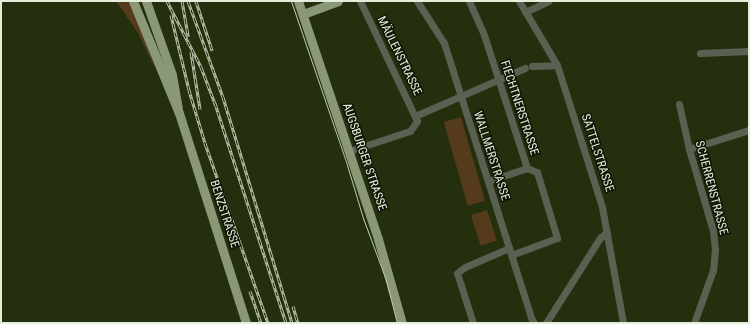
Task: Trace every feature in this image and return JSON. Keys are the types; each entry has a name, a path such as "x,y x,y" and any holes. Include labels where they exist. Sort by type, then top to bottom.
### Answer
{"main road":[{"name":"BENZSTRASSE","path":"133,1 178,113 246,323"},
{"name":"BENZSTRASSE","path":"146,1 176,87 178,113"},
{"name":"AUGSBURGER STRASSE","path":"298,1 389,273 402,323"},
{"path":"302,14 338,1"}],"street":[{"name":"MÄULENSTRASSE","path":"360,1 416,118"},
{"name":"WALLMERSTRASSE","path":"417,1 444,43 530,318 534,323"},
{"name":"FIECHTNERSTRASSE","path":"469,1 484,35 527,168 537,172 558,238 510,251"},
{"name":"SATTELSTRASSE","path":"519,1 557,65 602,207 623,323"},
{"path":"525,12 549,1"},
{"path":"700,53 749,51"},
{"path":"349,151 410,131 416,118 460,95 528,67 557,65"},
{"name":"SCHERRENSTRASSE","path":"679,104 689,149 713,231 715,249 713,270 694,323"},
{"path":"689,149 749,130"},
{"path":"488,181 527,168"},
{"path":"546,323 600,238 607,232"},
{"path":"473,323 457,273 465,267 510,251"}],"shaded area":[{"path":"116,1 129,1 142,31 155,68 138,33"},
{"path":"461,117 485,201 468,206 444,122"},
{"path":"487,210 497,240 481,246 471,215"}],"tram line":[{"path":"291,1 347,165 363,218 386,280 397,323"}],"railway":[{"path":"167,1 201,67 215,103 286,323"},
{"path":"182,1 188,36"},
{"path":"188,1 223,97 292,323"},
{"path":"196,1 212,50"},
{"path":"171,15 189,90 205,143 268,323"},
{"path":"191,52 200,109"},
{"path":"250,291 261,323"},
{"path":"293,306 298,323"}]}
